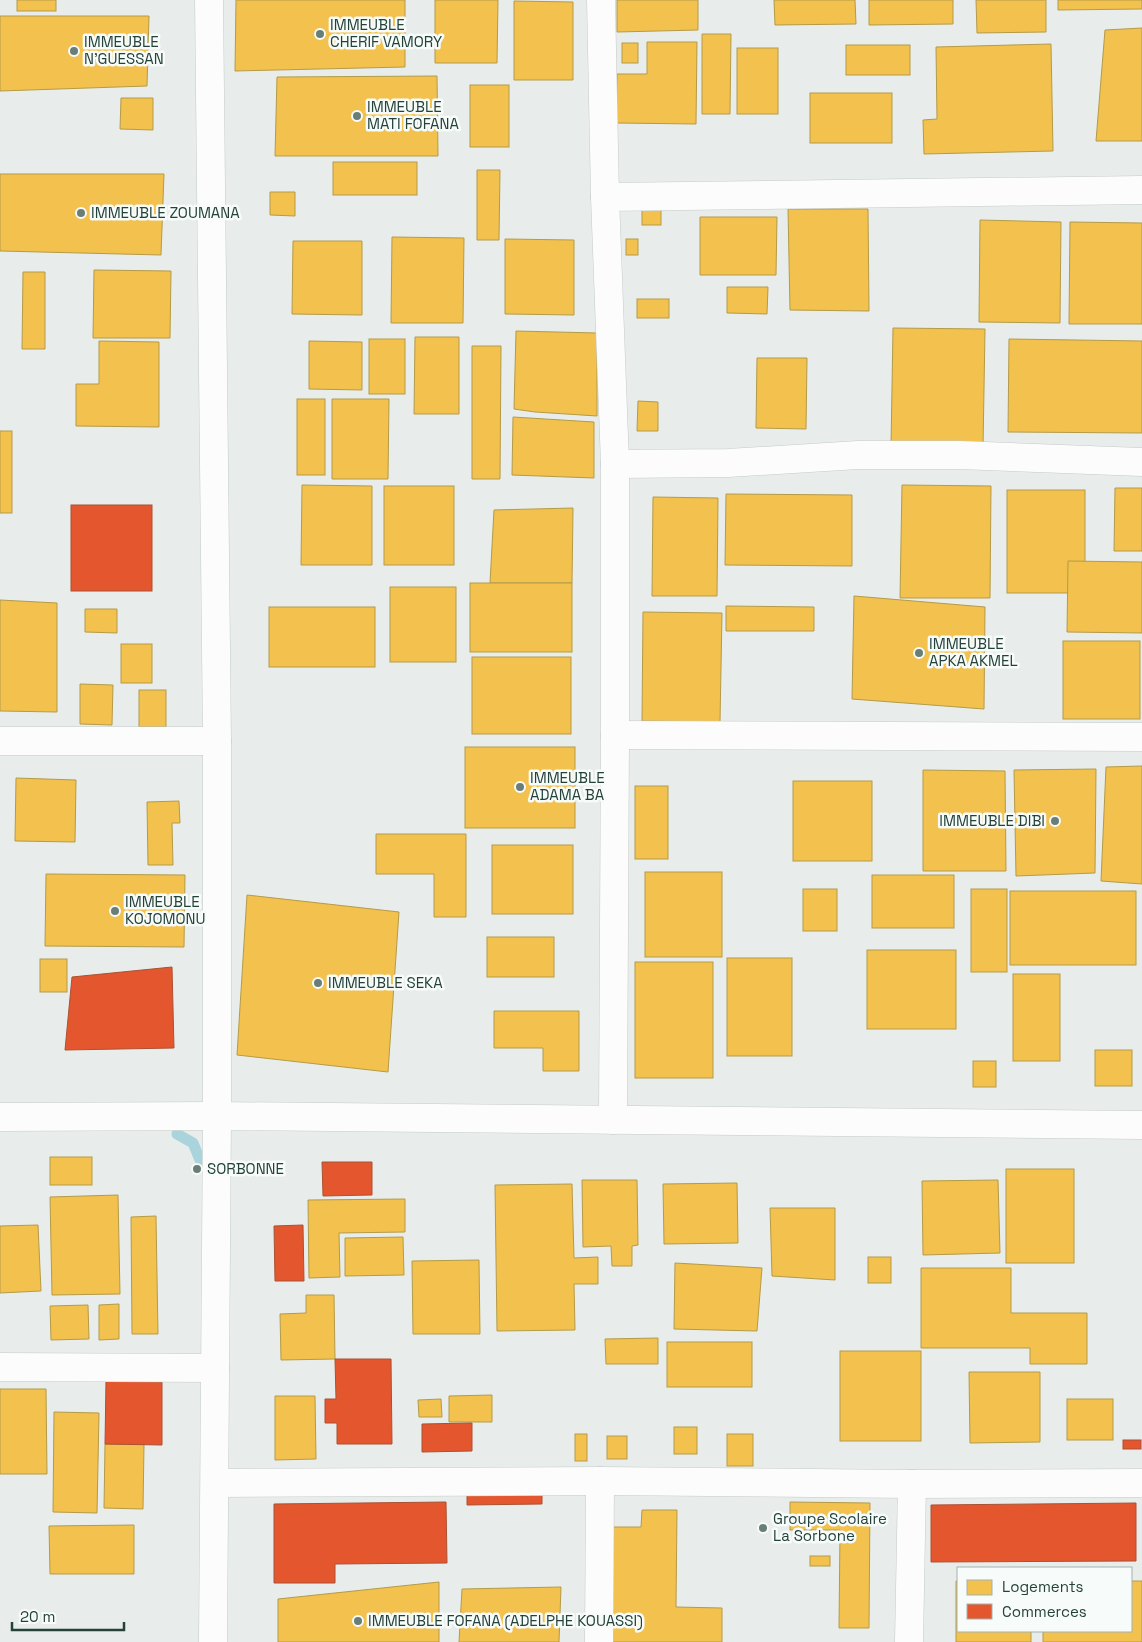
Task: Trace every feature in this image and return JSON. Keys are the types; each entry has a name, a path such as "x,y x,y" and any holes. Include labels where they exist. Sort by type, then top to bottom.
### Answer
{"street":[{"path":"209,0 217,741 216,1368 213,1642"},
{"path":"601,0 605,197 615,464 613,1120"},
{"path":"605,197 1142,190"},
{"path":"615,464 728,463 858,456 959,456 1142,462"},
{"path":"615,735 1142,737"},
{"path":"0,741 217,741"},
{"path":"0,1117 217,1116 1142,1125"},
{"path":"0,1367 216,1368"},
{"path":"215,1483 600,1481 912,1484 1142,1483"},
{"path":"599,1642 600,1481"},
{"path":"909,1642 912,1484"}],"building: Logements":[{"path":"17,0 56,0 56,11 17,11"},
{"name":"IMMEUBLE CHERIF VAMORY","path":"236,0 405,0 405,67 235,71"},
{"path":"435,0 498,0 497,63 435,63"},
{"path":"617,0 698,0 698,30 617,32"},
{"path":"774,0 855,0 856,24 775,25"},
{"path":"869,0 953,0 953,24 869,25"},
{"path":"976,0 1046,0 1046,32 977,33"},
{"path":"1058,0 1142,0 1142,9 1058,10"},
{"path":"514,1 573,2 573,80 514,80"},
{"name":"IMMEUBLE N'GUESSAN","path":"0,16 149,16 147,86 0,91"},
{"path":"1142,28 1142,141 1096,141 1105,30"},
{"path":"702,34 731,34 730,114 702,114"},
{"path":"647,42 697,42 696,124 616,123 617,74 647,74"},
{"path":"622,43 638,43 638,63 622,63"},
{"path":"1051,44 1053,151 924,154 923,120 937,119 936,47"},
{"path":"846,45 910,45 910,75 846,75"},
{"path":"737,48 778,48 778,114 737,114"},
{"name":"IMMEUBLE MATI FOFANA","path":"437,76 438,156 275,156 277,77"},
{"path":"470,85 509,85 509,147 470,147"},
{"path":"810,93 892,93 892,143 810,143"},
{"path":"121,98 153,98 153,130 120,129"},
{"path":"333,162 417,162 417,195 333,195"},
{"path":"477,170 500,170 499,240 477,240"},
{"name":"IMMEUBLE ZOUMANA","path":"0,174 164,174 161,255 0,251"},
{"path":"270,192 295,192 295,216 270,215"},
{"path":"642,204 661,204 661,225 642,225"},
{"path":"788,209 868,209 869,311 790,310"},
{"path":"700,217 777,217 776,275 700,275"},
{"path":"980,220 1061,222 1060,323 979,322"},
{"path":"1070,222 1142,223 1142,324 1069,324"},
{"path":"392,237 464,238 463,323 391,323"},
{"path":"505,239 574,240 574,315 505,314"},
{"path":"626,239 638,239 638,255 626,255"},
{"path":"293,241 362,241 362,315 292,314"},
{"path":"94,270 171,271 170,338 93,338"},
{"path":"23,272 45,272 45,349 22,349"},
{"path":"727,287 768,287 767,314 727,313"},
{"path":"637,299 669,299 669,318 637,318"},
{"path":"893,328 985,329 983,448 891,447"},
{"path":"516,331 597,333 597,416 514,409"},
{"path":"415,337 459,337 459,414 414,414"},
{"path":"369,339 405,339 405,394 369,394"},
{"path":"1009,339 1142,341 1142,433 1008,432"},
{"path":"99,341 159,342 159,427 76,426 76,384 99,384"},
{"path":"309,341 362,342 362,390 309,389"},
{"path":"472,346 501,346 500,479 472,479"},
{"path":"757,358 807,358 806,429 756,428"},
{"path":"297,399 325,399 325,475 297,475"},
{"path":"332,399 389,399 388,479 332,479"},
{"path":"638,401 658,402 658,431 637,431"},
{"path":"513,417 594,422 594,478 512,475"},
{"path":"0,431 12,431 12,513 0,513"},
{"path":"302,485 372,486 372,565 301,565"},
{"path":"902,485 991,486 990,598 900,598"},
{"path":"384,486 454,486 454,565 384,565"},
{"path":"1115,488 1142,488 1142,551 1114,551"},
{"path":"1007,490 1085,490 1085,593 1007,593"},
{"path":"726,494 852,495 852,566 725,565"},
{"path":"653,497 718,498 717,596 652,596"},
{"path":"573,508 572,583 490,583 494,510"},
{"path":"1068,561 1142,562 1142,633 1067,632"},
{"path":"470,583 572,583 572,652 470,652"},
{"path":"390,587 456,587 456,662 390,662"},
{"name":"IMMEUBLE APKA AKMEL","path":"854,596 985,607 984,709 852,699"},
{"path":"0,600 57,603 57,712 0,711"},
{"path":"726,606 814,607 814,631 726,631"},
{"path":"269,607 375,607 375,667 269,667"},
{"path":"85,609 117,609 117,633 85,632"},
{"path":"643,612 722,613 720,722 642,721"},
{"path":"1063,641 1140,641 1140,719 1063,719"},
{"path":"121,644 152,644 152,683 121,683"},
{"path":"472,657 571,657 571,734 472,734"},
{"path":"80,684 113,685 112,725 80,724"},
{"path":"139,690 166,690 166,727 139,727"},
{"name":"IMMEUBLE ADAMA BA","path":"465,747 575,747 575,828 465,828"},
{"path":"1142,766 1142,884 1101,881 1106,767"},
{"name":"IMMEUBLE DIBI","path":"1096,769 1095,873 1016,876 1014,770"},
{"path":"923,770 1005,771 1006,871 923,871"},
{"path":"16,778 76,780 75,842 15,841"},
{"path":"793,781 872,781 872,861 793,861"},
{"path":"635,786 668,786 668,859 635,859"},
{"path":"179,801 180,823 172,823 173,865 148,865 147,802"},
{"path":"376,834 466,834 466,917 434,917 434,874 376,874"},
{"path":"492,845 573,845 573,914 492,914"},
{"path":"645,872 722,872 722,957 645,957"},
{"name":"IMMEUBLE KOJOMONU","path":"46,874 185,875 184,947 45,946"},
{"path":"872,875 954,875 954,928 872,928"},
{"path":"803,889 837,889 837,931 803,931"},
{"path":"971,889 1007,889 1007,972 971,972"},
{"path":"1010,891 1136,891 1136,965 1010,965"},
{"name":"IMMEUBLE SEKA","path":"247,895 399,912 388,1072 237,1055"},
{"path":"487,937 554,937 554,977 487,977"},
{"path":"867,950 956,950 956,1029 867,1029"},
{"path":"727,958 792,958 792,1056 727,1056"},
{"path":"40,959 67,959 67,992 40,992"},
{"path":"635,962 713,962 713,1078 635,1078"},
{"path":"1013,974 1060,974 1060,1061 1013,1061"},
{"path":"494,1011 579,1011 579,1071 543,1071 543,1048 494,1048"},
{"path":"1095,1050 1132,1050 1132,1086 1095,1086"},
{"path":"973,1061 996,1061 996,1087 973,1087"},
{"path":"50,1157 92,1157 92,1185 50,1185"},
{"path":"1006,1169 1074,1169 1074,1263 1006,1263"},
{"path":"582,1180 637,1180 638,1245 632,1246 632,1266 612,1266 611,1246 583,1247"},
{"path":"998,1180 1000,1253 923,1255 922,1181"},
{"path":"737,1183 738,1243 664,1244 663,1184"},
{"path":"572,1184 574,1258 598,1257 598,1284 574,1284 575,1330 497,1331 495,1185"},
{"path":"118,1195 120,1294 52,1295 50,1197"},
{"path":"405,1199 405,1232 339,1233 340,1277 309,1278 308,1200"},
{"path":"770,1208 835,1208 835,1280 772,1276"},
{"path":"156,1216 158,1334 132,1334 131,1217"},
{"path":"38,1225 41,1291 0,1293 0,1226"},
{"path":"403,1237 404,1275 345,1276 345,1238"},
{"path":"868,1257 891,1257 891,1283 868,1283"},
{"path":"479,1260 480,1334 413,1334 412,1261"},
{"path":"675,1263 762,1268 757,1331 674,1329"},
{"path":"921,1268 1011,1268 1011,1313 1087,1313 1087,1364 1030,1364 1030,1348 921,1348"},
{"path":"306,1295 334,1295 335,1359 281,1360 280,1314 306,1313"},
{"path":"119,1304 119,1339 99,1340 99,1305"},
{"path":"88,1305 89,1339 51,1340 50,1306"},
{"path":"658,1338 658,1364 606,1364 605,1339"},
{"path":"667,1342 752,1342 752,1387 667,1387"},
{"path":"840,1351 921,1351 921,1441 840,1441"},
{"path":"969,1372 1040,1372 1040,1442 970,1443"},
{"path":"0,1389 46,1389 47,1474 0,1474"},
{"path":"492,1395 492,1422 449,1422 449,1396"},
{"path":"275,1396 315,1396 316,1459 275,1460"},
{"path":"441,1399 442,1417 419,1417 418,1400"},
{"path":"1067,1399 1113,1399 1113,1440 1067,1440"},
{"path":"54,1412 99,1413 97,1513 53,1512"},
{"path":"674,1427 697,1427 697,1454 674,1454"},
{"path":"575,1434 587,1434 587,1461 575,1461"},
{"path":"727,1434 753,1434 753,1466 727,1466"},
{"path":"607,1436 627,1436 627,1459 607,1459"},
{"path":"105,1444 144,1444 143,1509 104,1508"},
{"path":"790,1502 870,1503 869,1628 839,1628 840,1530 790,1530"},
{"path":"642,1510 677,1510 676,1607 722,1608 722,1642 611,1642 612,1527 641,1527"},
{"path":"134,1525 134,1574 50,1574 49,1526"},
{"path":"810,1556 830,1556 830,1566 810,1566"},
{"path":"956,1581 957,1632 1031,1632 1031,1642 956,1642"},
{"path":"1132,1581 1142,1581 1142,1642 1043,1642 1043,1632 1132,1632"},
{"name":"IMMEUBLE FOFANA (ADELPHE KOUASSI)","path":"439,1582 439,1642 278,1642 278,1599"},
{"path":"561,1587 559,1642 459,1642 462,1589"}],"building: Commerces":[{"path":"71,505 152,505 152,591 71,591"},
{"path":"172,967 174,1048 65,1050 72,977"},
{"path":"322,1162 372,1162 372,1195 323,1196"},
{"path":"303,1225 304,1281 275,1281 274,1226"},
{"path":"335,1359 391,1359 392,1444 337,1444 337,1423 325,1423 325,1399 336,1399"},
{"path":"106,1381 162,1382 162,1445 105,1444"},
{"path":"472,1423 472,1451 422,1452 422,1424"},
{"path":"1123,1440 1141,1440 1141,1449 1123,1449"},
{"path":"542,1491 542,1504 467,1505 467,1492"},
{"path":"446,1502 447,1563 335,1564 335,1583 274,1583 274,1504"},
{"path":"1136,1503 1136,1561 931,1562 931,1505"}],"waterway":[{"path":"177,1134 193,1143 200,1160"}],"place":[{"name":"IMMEUBLE CHERIF VAMORY","path":"320,34"},
{"name":"IMMEUBLE N'GUESSAN","path":"74,51"},
{"name":"IMMEUBLE MATI FOFANA","path":"357,116"},
{"name":"IMMEUBLE ZOUMANA","path":"81,213"},
{"name":"IMMEUBLE APKA AKMEL","path":"919,653"},
{"name":"IMMEUBLE ADAMA BA","path":"520,787"},
{"name":"IMMEUBLE DIBI","path":"1055,821"},
{"name":"IMMEUBLE KOJOMONU","path":"115,911"},
{"name":"IMMEUBLE SEKA","path":"318,983"},
{"name":"SORBONNE","path":"197,1169"},
{"name":"Groupe Scolaire La Sorbone","path":"763,1528"},
{"name":"IMMEUBLE FOFANA (ADELPHE KOUASSI)","path":"358,1621"}]}
